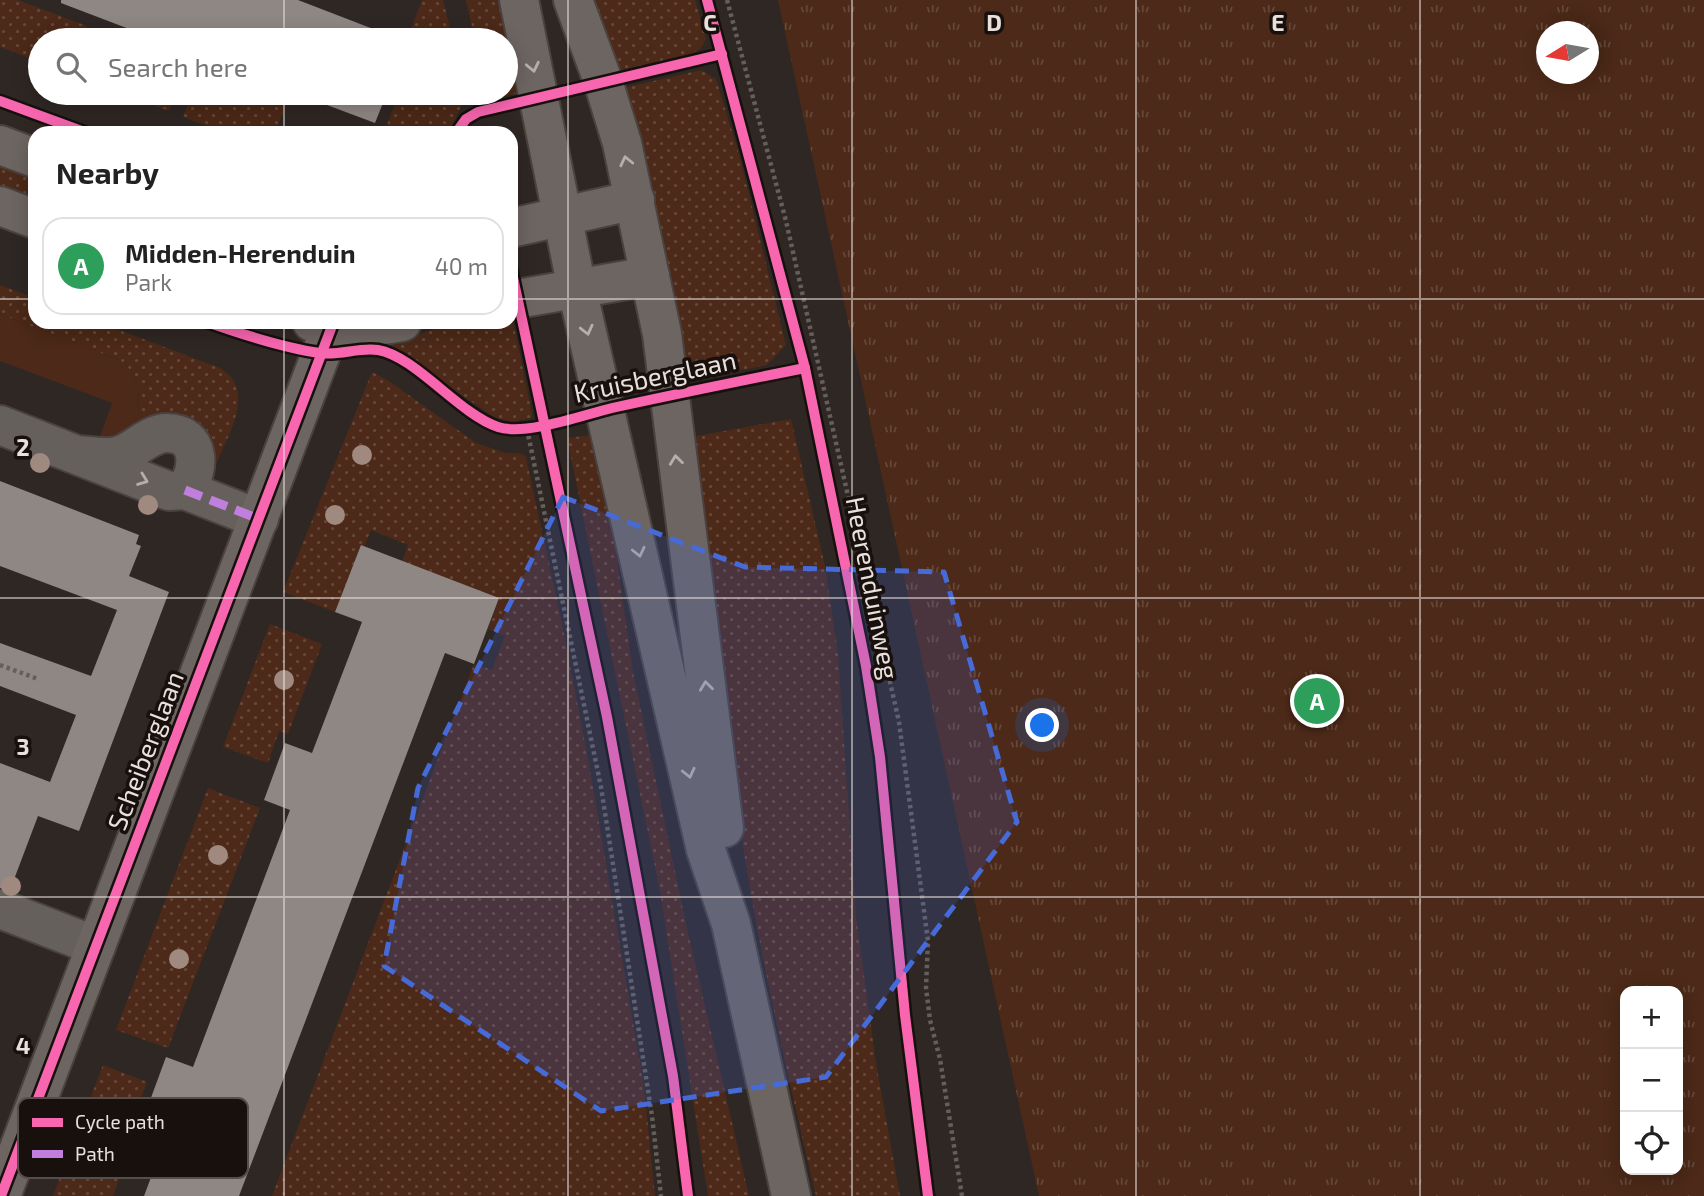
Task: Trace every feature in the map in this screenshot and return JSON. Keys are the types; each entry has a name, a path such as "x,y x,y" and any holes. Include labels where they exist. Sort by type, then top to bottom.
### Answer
{"street":[{"path":"519,0 577,289 706,849 731,924 791,1196"},
{"path":"573,0 607,93 622,144 662,334 726,843 731,924"},
{"path":"0,145 28,155"},
{"path":"518,226 635,200"},
{"path":"0,206 28,216"},
{"path":"518,299 650,276"},
{"name":"Scheiberglaan","path":"39,1098 259,519 324,329"},
{"path":"0,425 169,491 185,490 259,519"},
{"path":"79,456 121,455 158,434 170,433 192,445 196,456 192,481 185,490"},
{"path":"0,909 96,946"},
{"name":"Scheiberglaan","path":"2,1196 18,1153"}],"path":[{"path":"727,0 786,221 899,722 928,941 926,988 930,1020 940,1059 962,1196"},
{"path":"512,429 532,428 605,812 652,1116 660,1196"},
{"path":"0,664 38,679"}],"highlighted area":[{"path":"563,497 745,567 944,572 1017,822 826,1077 601,1111 384,966 418,788"}],"green space":[{"path":"0,0 18,0 87,26 28,28 28,58 0,47"},
{"path":"422,0 443,0 450,28 412,28"},
{"path":"466,0 504,0 510,28 472,28"},
{"path":"590,0 695,0 706,39 700,49 692,54 618,71"},
{"path":"778,0 1704,0 1704,1196 1039,1196"},
{"path":"518,64 524,92 518,93"},
{"path":"701,70 716,79 739,154 786,345 767,365 679,383 623,88"},
{"path":"153,105 171,105 169,111"},
{"path":"188,105 286,105 278,126 207,126 183,117"},
{"path":"394,105 462,105 452,126 387,126"},
{"path":"0,156 28,167 28,203 0,193"},
{"path":"0,285 28,295 28,325 0,314"},
{"path":"0,314 28,325 28,329 39,329 121,361 137,383 137,428 121,437 99,439 112,403 0,361"},
{"path":"39,329 117,329 220,368 231,377 237,388 238,401 232,428 215,467 208,463 189,428 175,416 165,416 137,428 137,383 121,361"},
{"path":"435,329 515,329 532,418 512,422 494,417 386,344"},
{"path":"372,372 389,381 476,443 526,457 589,764 644,1087 655,1196 272,1196 474,664 492,670 505,636 488,629 499,598 402,562 408,545 371,530 364,547 361,546 335,612 283,592"},
{"path":"791,419 825,566 838,654 856,916 876,1063 900,1196 816,1196 766,975 734,785 691,437"},
{"path":"599,434 633,672 686,924 749,1196 708,1196 660,891 567,438"},
{"path":"270,624 322,644 288,734 279,731 268,763 223,747"},
{"path":"208,788 260,808 168,1048 116,1030"},
{"path":"103,1065 147,1082 141,1098 90,1098"},
{"path":"60,1178 120,1178 113,1196 53,1196"}],"building":[{"path":"61,0 298,0 371,28 127,28 61,3"},
{"path":"327,105 382,105 375,123"},
{"path":"0,481 139,535 136,544 141,546 129,576 169,592 79,831 38,816 10,890 0,888 0,763 50,782 76,715 0,686 0,643 91,676 117,610 0,566"},
{"path":"361,545 499,598 474,664 445,653 248,1172 248,1098 151,1098 166,1057 193,1067 290,810 264,800 285,743 312,753 362,622 335,612"},
{"path":"151,1178 246,1178 239,1196 144,1196"}],"marked path":[{"path":"185,490 259,519"}],"cycle path":[{"name":"Heerenduinweg","path":"707,0 805,368 866,666 880,757 905,1015 928,1196"},
{"path":"518,102 722,54"},
{"path":"0,101 68,126"},
{"path":"461,126 466,119 478,112 507,105"},
{"path":"518,301 607,717 673,1076 688,1196"},
{"name":"Kruisberglaan","path":"229,329 306,351 327,354 371,349 392,354 483,420 510,429 539,427 612,408 805,368"},
{"path":"38,1098 331,329"},
{"path":"1,1196 18,1151"}],"place":[{"name":"Midden-Herenduin","path":"1317,701"}]}
